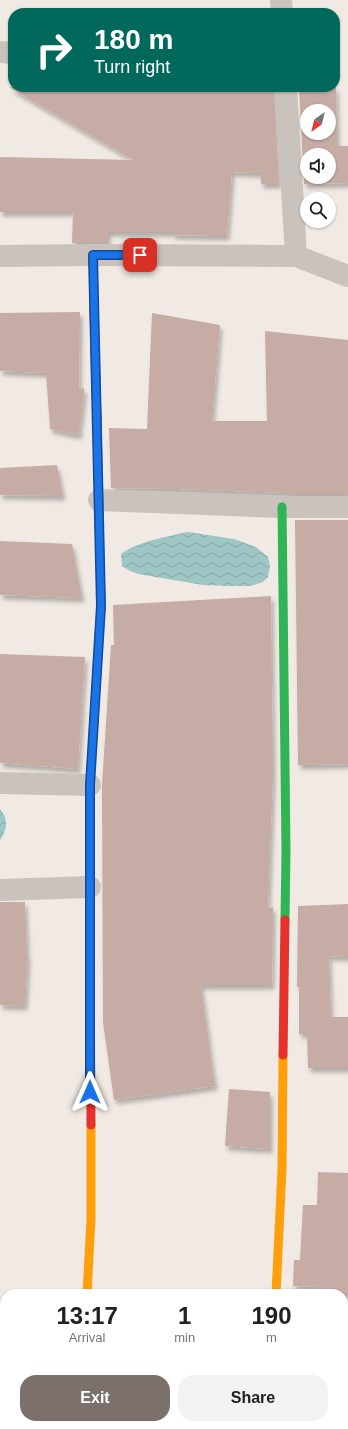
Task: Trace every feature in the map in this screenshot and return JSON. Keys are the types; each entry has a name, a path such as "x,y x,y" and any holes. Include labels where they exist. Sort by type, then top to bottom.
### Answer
{"street":[{"path":"286,92 296,256"},
{"path":"87,1289 91,1219 90,785 101,606 93,255"},
{"path":"0,256 296,256 348,276"},
{"path":"99,500 282,507 348,507"},
{"path":"276,1289 282,1169 286,850 282,507"},
{"path":"0,783 90,785"},
{"path":"0,890 90,887"}],"water":[{"path":"188,532 234,539 256,547 268,557 270,566 268,577 263,582 250,586 203,585 138,574 122,566 121,554 127,550 153,540"},
{"path":"0,809 5,817 6,825 0,840"}],"building":[{"path":"17,92 274,92 279,184 261,184 261,173 232,172 227,236 173,235 173,232 108,232 108,243 72,243 73,212 0,212 0,157 133,160"},
{"path":"299,92 336,92 337,146 348,146 348,183 336,183 336,148 302,148 302,140 336,140 336,104 300,104 300,106"},
{"path":"80,312 79,389 84,388 84,392 79,435 50,429 46,373 0,371 0,313"},
{"path":"152,313 220,325 212,421 267,421 265,331 348,340 348,494 291,494 179,489 111,488 109,428 147,429"},
{"path":"57,465 63,496 0,495 0,468"},
{"path":"295,520 348,520 348,764 298,765"},
{"path":"0,541 72,544 82,598 0,595"},
{"path":"271,596 273,774 268,908 273,907 272,985 201,985 215,1086 114,1100 103,1022 102,785 111,645 114,645 113,605"},
{"path":"0,654 85,657 78,769 0,763"},
{"path":"0,902 25,902 28,956 25,1006 0,1005"},
{"path":"348,904 348,957 329,956 331,1017 348,1017 348,1068 308,1068 307,1034 299,1034 299,987 297,987 298,906"},
{"path":"229,1089 270,1092 270,1149 225,1146"},
{"path":"318,1172 348,1173 348,1289 322,1289 322,1287 293,1286 294,1260 300,1260 303,1205 317,1205"}],"traffic: fast":[{"path":"90,953 90,785 101,606 97,421"},
{"path":"282,507 286,850 285,920"}],"traffic: slow":[{"path":"93,255 94,309"},
{"path":"276,1289 282,1169 283,1055"},
{"path":"87,1289 91,1219 91,1125"}],"traffic: jam":[{"path":"94,309 97,421"},
{"path":"283,1055 285,920"},
{"path":"90,953 91,1125"}],"route":[{"path":"90,1092 90,785 101,606 93,255 140,255"}]}
